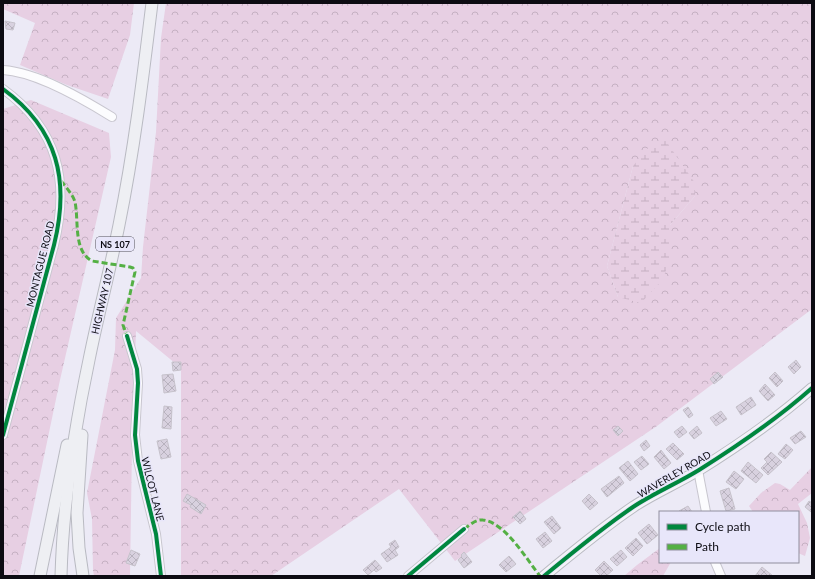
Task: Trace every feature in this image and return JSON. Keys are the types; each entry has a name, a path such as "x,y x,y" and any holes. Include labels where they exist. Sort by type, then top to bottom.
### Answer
{"highway":[{"name":"HIGHWAY 107","path":"60,576 68,481 89,359 120,224 136,128 152,3"},
{"path":"40,576 78,394 89,359"},
{"path":"83,576 79,548 77,514 89,359"}],"main road":[{"name":"WAVERLEY ROAD","path":"544,576 605,527 633,507 698,470 765,426 788,410 812,388"}],"street":[{"path":"3,70 15,71 52,84 82,99 112,117"},
{"name":"MONTAGUE ROAD","path":"3,89 21,104 33,118 48,141 57,164 61,199 58,227 52,252 3,435"},
{"name":"WILCOT LANE","path":"127,336 137,369 138,383 135,435 138,461 156,534 161,576"},
{"path":"698,470 706,511"},
{"path":"408,576 464,529"},
{"path":"715,563 721,576"}],"green space":[{"path":"3,3 134,3 130,35 108,99 67,85 20,65 35,23 3,9"},
{"path":"166,3 812,3 812,309 657,426 455,561 399,489 271,576 181,576 181,368 136,331 130,576 94,576 92,519 87,493 115,350 116,318 141,278 156,132 161,38","holes":["633,166 695,196 670,225 618,297 607,266"]},
{"path":"31,100 109,133 111,157 60,380 19,576 3,576 3,109"},
{"path":"666,141 695,183 695,196 670,225 669,261 663,279 641,303 618,297 607,266 633,166 653,142"},
{"path":"812,467 812,493 798,504 807,523 810,538 805,556 799,553 799,511 752,511 749,506 761,493 775,483 780,484 790,490"},
{"path":"659,549 659,563 670,563 663,576 624,576"}],"building":[{"path":"5,21 15,23 13,30 6,29"},
{"path":"796,360 801,367 794,374 788,367"},
{"path":"172,362 181,362 181,370 173,371"},
{"path":"718,372 723,377 714,384 710,379"},
{"path":"775,372 783,381 777,387 769,378"},
{"path":"173,374 176,391 164,393 162,375"},
{"path":"765,384 775,395 768,401 759,391"},
{"path":"751,397 756,405 741,415 736,407"},
{"path":"164,406 172,407 171,429 162,428"},
{"path":"688,407 693,415 689,418 683,410"},
{"path":"721,411 727,419 716,426 710,418"},
{"path":"618,426 623,431 618,436 613,430"},
{"path":"682,426 687,432 679,438 674,432"},
{"path":"697,426 702,433 694,439 689,433"},
{"path":"801,431 806,437 795,444 790,438"},
{"path":"167,439 171,457 161,459 157,441"},
{"path":"646,440 650,446 644,451 640,445"},
{"path":"673,443 684,454 677,460 666,449"},
{"path":"786,444 793,450 785,459 778,454"},
{"path":"661,450 671,463 664,469 654,457"},
{"path":"771,452 782,462 768,475 761,468 767,462 764,459"},
{"path":"642,456 649,464 641,470 634,462"},
{"path":"628,461 638,474 630,481 619,468"},
{"path":"748,462 763,475 756,483 741,471"},
{"path":"734,471 744,479 736,489 726,482"},
{"path":"619,476 624,483 607,497 601,489"},
{"path":"729,488 735,509 726,511 720,491"},
{"path":"187,494 206,505 201,514 190,507 191,505 183,501"},
{"path":"589,494 598,503 590,510 582,501"},
{"path":"809,501 812,503 811,512 805,507"},
{"path":"688,506 691,511 679,511"},
{"path":"520,511 526,519 520,524 513,517"},
{"path":"552,516 561,528 554,534 544,522"},
{"path":"649,524 658,535 647,544 638,533"},
{"path":"545,532 552,541 543,548 536,539"},
{"path":"636,538 643,546 633,556 625,548"},
{"path":"395,540 399,547 395,550 398,555 387,562 381,554 391,547 389,544"},
{"path":"131,550 140,554 135,566 126,563"},
{"path":"621,550 627,557 617,566 610,559"},
{"path":"464,552 472,562 464,568 458,560"},
{"path":"509,556 516,564 506,572 499,565"},
{"path":"375,560 382,568 376,572 374,570 368,575 363,570"},
{"path":"604,561 613,570 606,576 601,576 595,570"},
{"path":"762,567 773,576 755,576"}],"marked path":[{"path":"61,181 74,199 79,243 86,256 92,261 130,267 133,268 135,272 123,325 127,336"},
{"path":"464,529 478,520 491,522 507,534 540,576"}],"cycle path":[{"path":"3,89 22,105 36,121 48,139 55,158 61,199 59,222 54,245 3,435"},
{"path":"127,336 137,369 138,383 135,435 138,461 156,534 161,576"},
{"path":"544,576 621,515 641,502 691,475 729,451 771,421 812,388"},
{"path":"408,576 464,529"}]}
